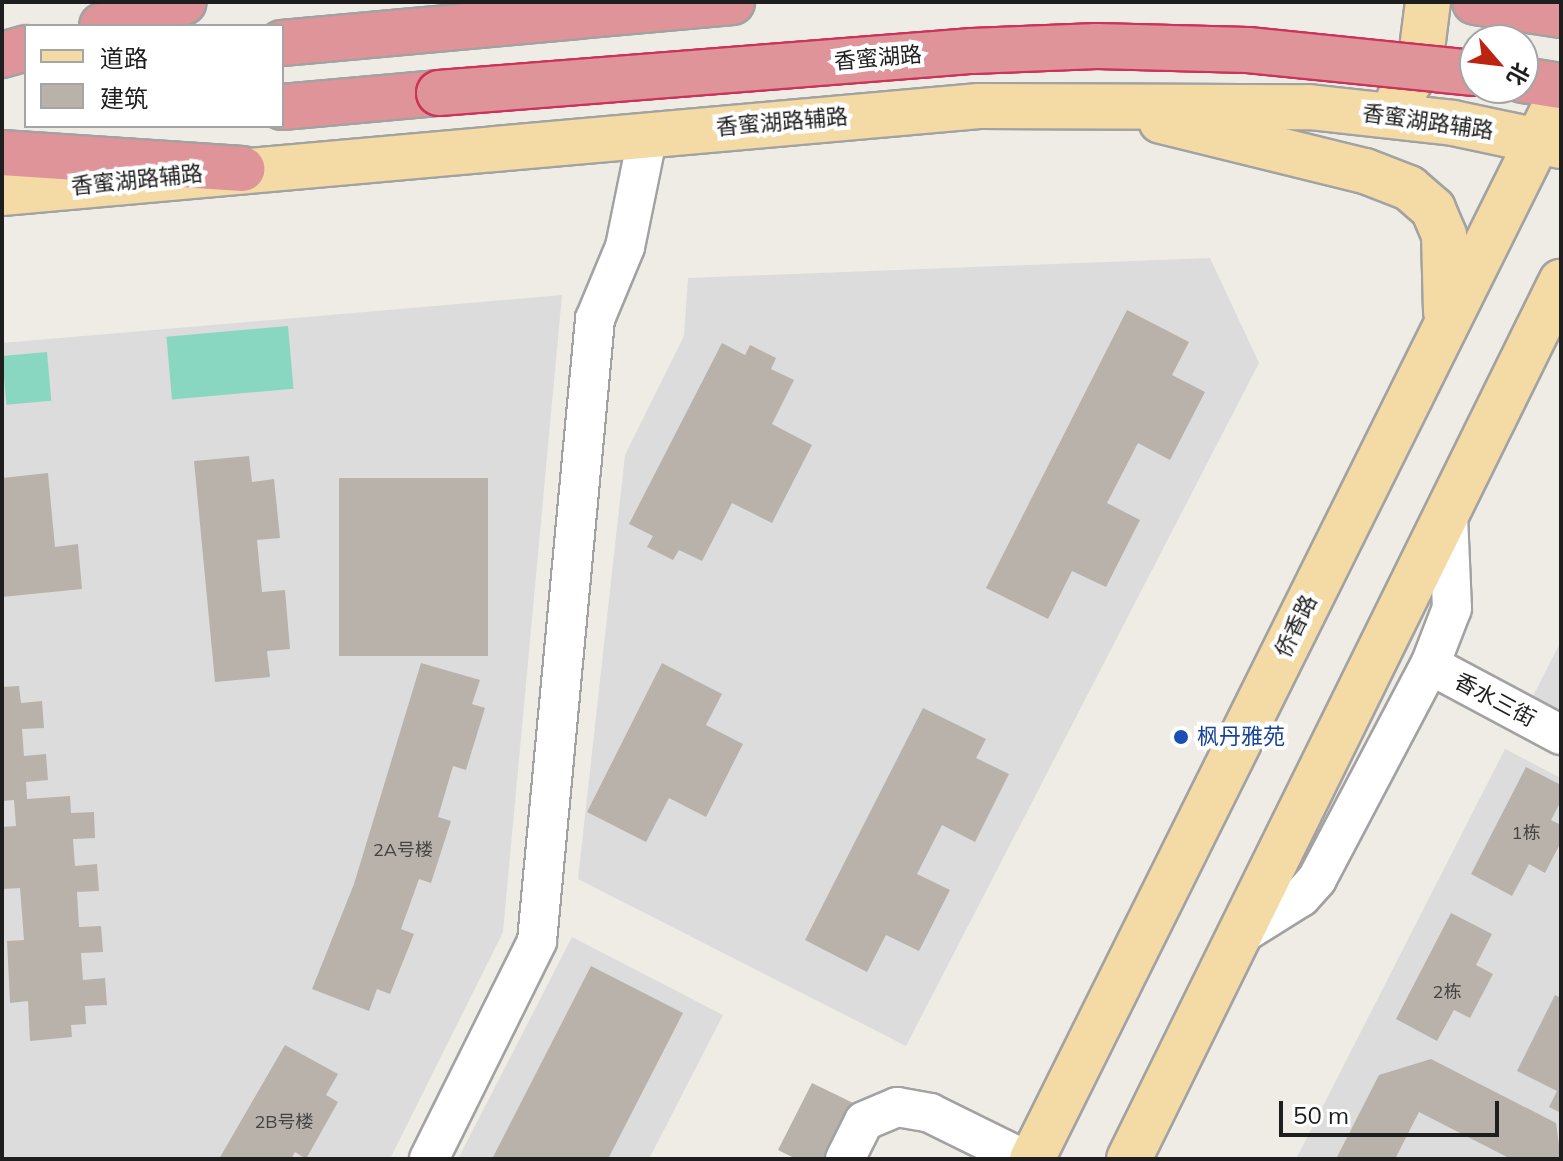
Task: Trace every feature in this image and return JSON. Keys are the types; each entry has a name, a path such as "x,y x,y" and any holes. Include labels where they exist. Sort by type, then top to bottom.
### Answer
{"highway":[{"path":"109,24 184,2"},
{"path":"284,43 732,2"},
{"path":"1475,2 1561,15"},
{"name":"香蜜湖路","path":"284,107 972,51 1097,46 1248,50 1459,71"},
{"path":"2,55 24,49"},
{"path":"2,69 24,66"},
{"path":"1539,83 1561,86"},
{"path":"2,133 55,128"},
{"path":"2,153 242,169"}],"main road":[{"path":"1373,114 1393,104 1415,76 1426,41 1428,2"},
{"name":"侨香路","path":"1032,1159 1437,341 1549,143 1561,94"},
{"path":"1090,103 1365,171 1418,194 1438,218 1447,246 1448,298 1437,341"},
{"name":"香蜜湖路辅路","path":"2,193 242,169 926,110 1090,103 1259,104 1476,127 1549,143"},
{"path":"1129,1159 1561,282"},
{"path":"1506,391 1561,336"}],"street":[{"path":"429,1159 537,941 595,319 625,247 648,134"},
{"path":"1240,935 1301,897 1317,879 1430,665 1452,608 1448,515"},
{"name":"香水三街","path":"1430,665 1561,735"},
{"path":"845,1159 864,1121 897,1107 930,1113 1023,1159"}],"shaded area":[{"path":"1210,258 1259,363 906,1046 578,879 625,455 684,336 688,278"},
{"path":"562,295 503,932 390,1159 2,1159 2,343"},
{"path":"1561,641 1561,710 1533,696"},
{"path":"1505,749 1561,778 1561,1159 1296,1159"},
{"path":"572,937 723,1015 649,1159 458,1159"}],"green space":[{"path":"288,326 293,389 172,399 166,337"},
{"path":"47,352 51,401 6,405 2,356"}],"building":[{"path":"1127,310 1189,342 1172,375 1205,392 1170,460 1138,443 1107,503 1140,520 1106,587 1072,571 1048,619 986,588"},
{"path":"722,343 745,355 750,345 776,358 771,369 794,380 772,424 812,445 772,523 732,503 702,561 679,550 673,560 647,547 653,536 629,524"},
{"path":"249,456 252,482 274,479 280,538 257,540 262,592 285,590 290,649 267,651 270,677 215,682 194,461"},
{"path":"48,473 55,547 78,544 82,589 2,597 2,478"},
{"path":"339,478 488,478 488,656 339,656"},
{"path":"421,663 480,680 472,704 485,708 466,770 453,766 438,817 451,821 431,883 419,879 401,929 414,934 390,994 377,989 369,1011 312,989 354,884"},
{"path":"662,663 722,694 706,725 743,744 706,817 669,798 646,842 587,812"},
{"path":"19,686 21,703 42,701 44,728 22,729 24,756 46,754 48,780 26,782 27,799 70,796 71,813 94,812 95,838 73,839 75,866 97,864 99,891 77,892 79,927 101,926 103,952 81,953 83,980 105,978 107,1005 85,1006 86,1024 71,1025 72,1037 30,1041 28,1001 10,1003 7,941 24,940 20,888 3,889 2,827 16,826 14,800 2,801 2,687"},
{"path":"923,708 986,739 976,758 1009,774 975,842 942,825 917,874 950,890 919,951 886,935 867,972 805,940"},
{"path":"1526,767 1561,785 1561,801 1551,820 1561,825 1561,842 1545,873 1529,864 1512,896 1471,874"},
{"path":"1451,913 1492,934 1476,965 1493,974 1470,1018 1454,1010 1437,1041 1396,1019"},
{"path":"591,966 683,1013 608,1159 492,1159"},
{"path":"1555,995 1561,998 1561,1113 1549,1107 1557,1091 1517,1071"},
{"path":"285,1045 338,1074 326,1095 338,1102 306,1159 295,1152 291,1159 219,1159"},
{"path":"1431,1059 1556,1123 1561,1159 1511,1159 1419,1112 1395,1159 1336,1159 1379,1075"},
{"path":"812,1083 880,1116 859,1159 796,1159 778,1150"}],"place":[{"name":"枫丹雅苑","path":"1181,737"}]}
